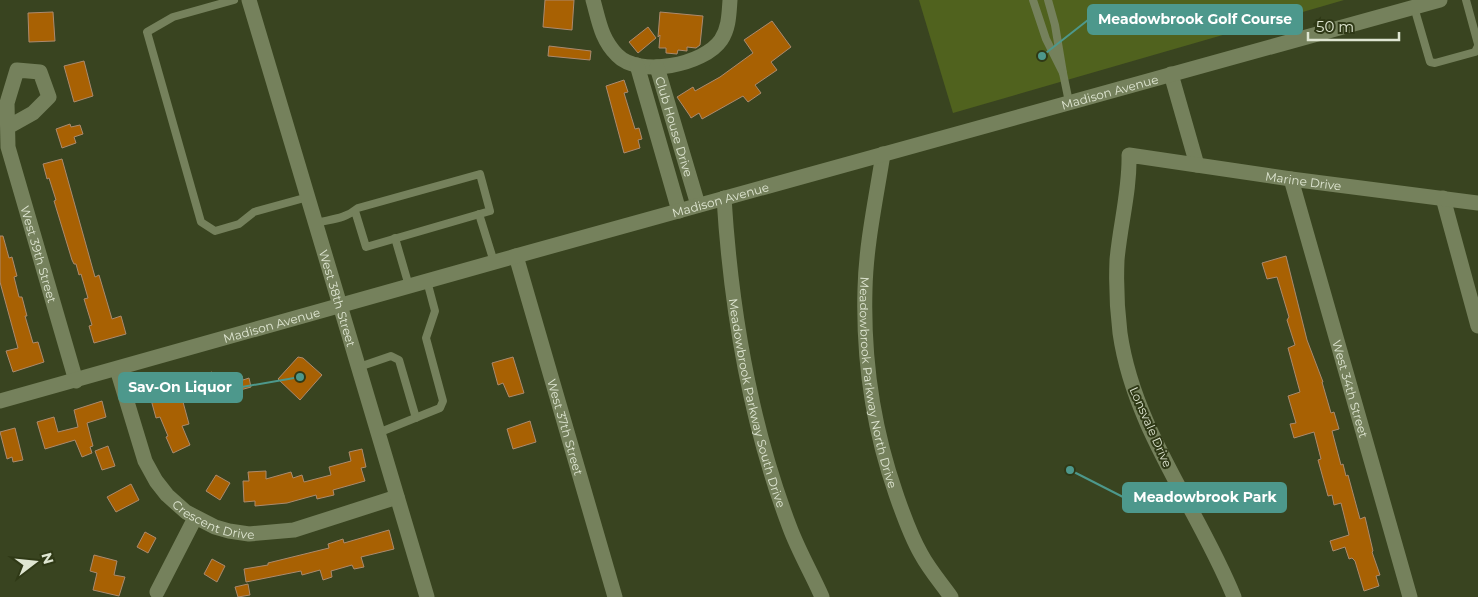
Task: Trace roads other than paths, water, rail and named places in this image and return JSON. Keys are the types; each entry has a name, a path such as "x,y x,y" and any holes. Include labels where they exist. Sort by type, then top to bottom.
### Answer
{"street":[{"name":"West 38th Street","path":"249,0 427,597"},
{"name":"Club House Drive","path":"593,0 605,41 618,57 637,65 657,67 698,205"},
{"path":"657,67 691,60 711,52 721,40 727,28 730,0"},
{"name":"Madison Avenue","path":"0,402 698,205 1440,0"},
{"name":"Club House Drive","path":"637,65 680,211"},
{"path":"1171,74 1197,165"},
{"name":"West 39th Street","path":"8,127 8,147 76,381"},
{"name":"Meadowbrook Parkway North Drive","path":"883,154 869,240 865,288 865,343 869,379 877,426 891,480 905,521 921,554 951,597"},
{"name":"Marine Drive","path":"1129,155 1291,179 1478,203"},
{"name":"Lonsvale Drive","path":"1129,155 1129,170 1117,260 1120,333 1127,369 1136,398 1161,454 1220,563 1234,597"},
{"name":"West 34th Street","path":"1291,179 1410,597"},
{"name":"Meadowbrook Parkway South Drive","path":"724,198 727,243 747,383 766,456 790,529 822,597"},
{"path":"1443,198 1478,326"},
{"name":"West 37th Street","path":"516,256 615,597"},
{"name":"Crescent Drive","path":"117,369 145,461 156,481 178,505 195,518 215,528 249,534 294,530 397,497"},
{"path":"157,592 195,518"}],"lane":[{"path":"234,0 173,17 147,32 201,222 215,231 240,224 254,212 308,197"},
{"path":"1033,0 1046,39 1063,73"},
{"path":"1048,0 1055,25 1069,102"},
{"path":"1414,7 1430,62 1435,63 1474,52 1478,45 1466,0"},
{"path":"316,223 349,216 355,211 367,206 480,174 490,211 366,247 355,211"},
{"path":"479,214 494,262"},
{"path":"395,238 409,286"},
{"path":"378,433 440,408 443,401 426,338 435,312 427,281"},
{"path":"359,367 391,356 398,360 416,418"}],"place":[{"name":"Meadowbrook Golf Course","path":"1042,56"},
{"name":"Sav-On Liquor","path":"300,377"},
{"name":"Meadowbrook Park","path":"1070,470"}]}
